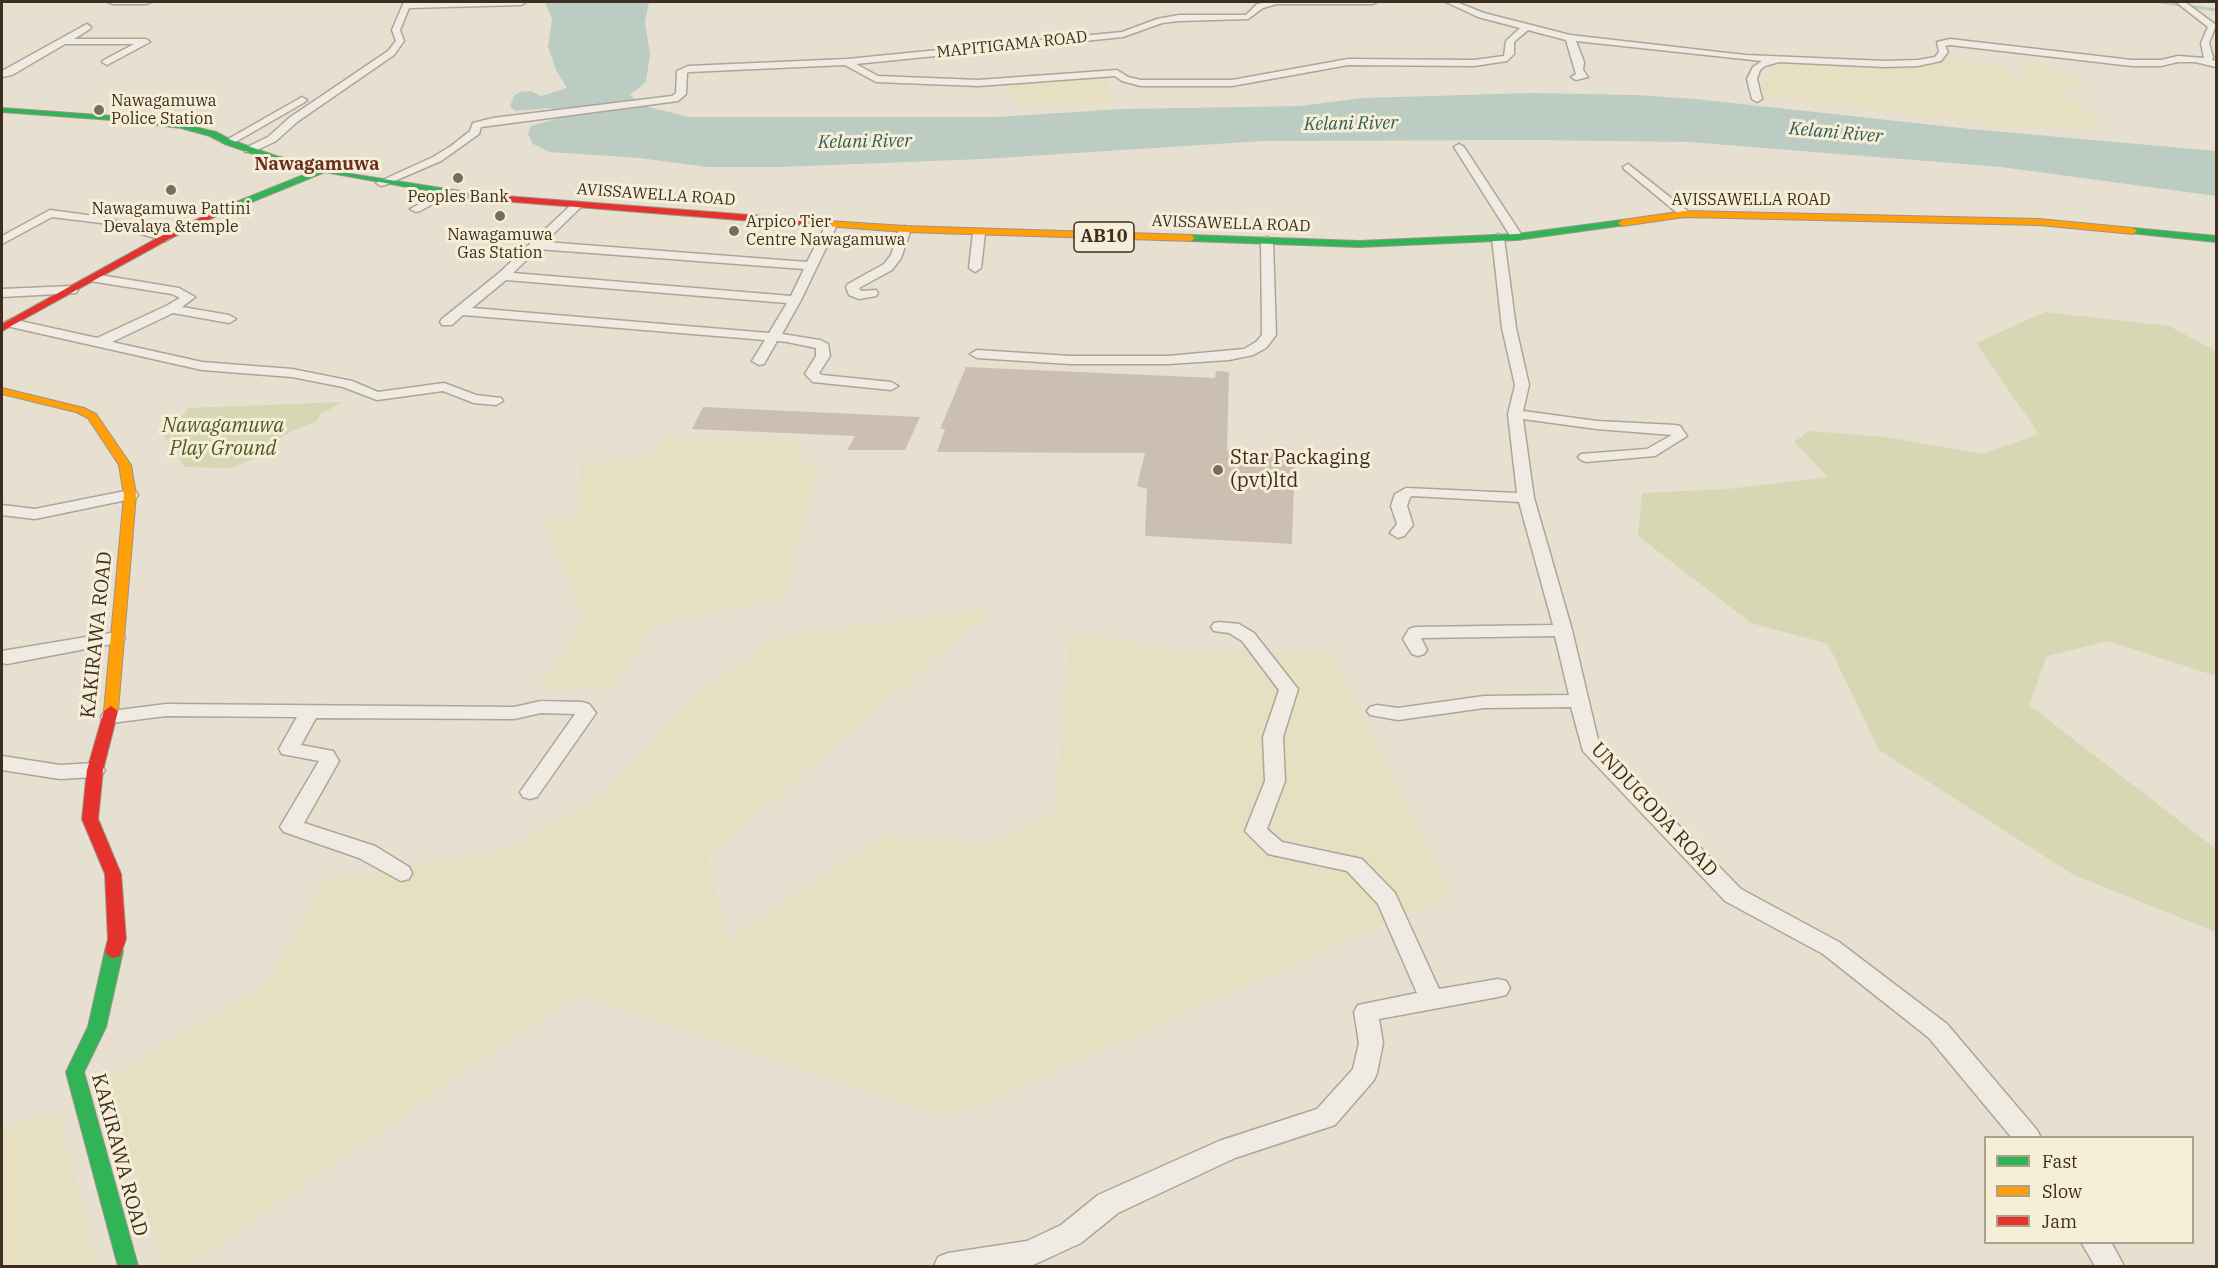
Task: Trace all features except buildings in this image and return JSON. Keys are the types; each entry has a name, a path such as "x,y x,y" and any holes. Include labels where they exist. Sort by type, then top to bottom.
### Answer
{"main road":[{"name":"AVISSAWELLA ROAD","path":"2,110 112,118 181,126 213,134 249,150 324,170 381,183 445,193 905,230 1359,244 1517,237 1685,214 2039,222 2217,239"},
{"path":"6,326 166,237 229,208 324,170"},
{"name":"KAKIRAWA ROAD","path":"2,391 80,410 92,416 125,465 130,495 111,717 95,770 90,819 113,874 117,939 96,1026 75,1072 128,1266"}],"street":[{"path":"112,2 147,2"},
{"name":"MAPITIGAMA ROAD","path":"381,183 437,159 475,132 477,125 493,121 669,100 681,94 682,71 688,69 847,62 1123,34 1160,21 1179,18 1239,19 1248,17 1266,3 1373,2"},
{"path":"1450,2 1481,15 1570,38 1776,60 1918,63 1938,59 1944,52 1940,44 1950,42 2132,63 2161,63 2178,59 2212,63"},
{"path":"2180,2 2213,26 2205,43 2212,63"},
{"path":"249,150 272,139 293,120 391,53 400,41 396,30 407,4 521,3"},
{"path":"2,74 9,73 87,27"},
{"path":"847,62 876,79 978,83 1117,73 1125,79 1141,83 1232,82 1348,62 1465,63 1508,58 1510,41 1526,27"},
{"path":"121,42 137,32"},
{"path":"1570,38 1579,62 1578,70 1583,77 1576,77"},
{"path":"64,41 147,42 107,62"},
{"path":"1757,99 1752,79 1756,69 1762,64 1776,60"},
{"path":"228,142 302,100"},
{"path":"1459,147 1517,237"},
{"path":"1628,167 1685,214"},
{"path":"416,209 445,193"},
{"path":"447,322 538,245 577,205"},
{"path":"2,241 50,213 102,220 166,237"},
{"path":"759,361 795,300 831,225"},
{"path":"877,282 897,255 905,230"},
{"path":"975,268 979,233"},
{"name":"UNDUGODA ROAD","path":"1498,238 1509,328 1522,385 1515,414 1526,498 1563,630 1590,746 1733,895 1831,948 1938,1031 2027,1136"},
{"path":"977,354 1070,360 1168,360 1228,356 1248,352 1261,345 1269,335 1267,241"},
{"path":"538,245 811,267"},
{"path":"503,276 795,300"},
{"path":"94,278 175,291 189,297 171,309 98,343"},
{"path":"2,293 72,290"},
{"path":"171,309 229,319"},
{"path":"461,311 820,344 823,347 823,356 812,374 818,379 891,386"},
{"path":"6,326 202,366 303,375 347,384 376,396 444,387 474,399 496,401"},
{"path":"376,396 376,413"},
{"path":"1515,414 1597,424 1675,429 1680,436 1650,453 1587,457"},
{"path":"1398,532 1405,525 1399,506 1403,494 1412,490 1526,498"},
{"path":"2,510 35,514 130,495"},
{"path":"1220,627 1233,628 1248,637 1289,689 1273,737 1275,781 1256,831 1276,848 1354,865 1387,899 1432,1000"},
{"path":"1418,650 1412,639 1415,633 1563,630"},
{"path":"2,657 7,658 116,638"},
{"path":"1377,711 1398,714 1484,702 1580,701"},
{"path":"111,717 166,710 514,713 541,707 582,708 586,713 530,792"},
{"path":"310,711 289,750 326,756 329,761 291,827 367,852 401,873"},
{"path":"2,763 60,772 95,770"},
{"path":"948,1266 1029,1254 1071,1234 1108,1204 1228,1149 1326,1117 1365,1073 1371,1043 1366,1012 1498,988"},
{"path":"2096,1244 2110,1266"}],"shaded area":[{"path":"1951,57 2008,69 2007,75 2021,77 2025,71 2016,64 2059,68 2089,90 2057,87 2102,121 2093,121 2097,130 2006,128 1766,96 1761,85 1771,66 1789,64 1927,66"},
{"path":"1105,74 1114,104 1019,107 1007,82"},
{"path":"768,436 800,441 797,460 818,467 784,598 653,626 611,689 540,689 585,621 544,522 578,517 580,464 654,456 663,438"},
{"path":"993,608 707,858 729,940 884,834 987,844 1055,814 1070,632 1184,652 1332,652 1452,894 951,1118 577,993 189,1266 163,1266 107,1078 265,985 324,880 514,848 609,788 696,694 776,637"},
{"path":"57,1109 99,1266 2,1266 2,1131"}],"green space":[{"path":"2045,312 2169,326 2216,351 2216,676 2108,641 2047,656 2029,705 2216,849 2216,932 2072,874 1879,750 1828,644 1751,623 1638,536 1642,493 1728,489 1828,477 1794,442 1809,431 1886,437 1983,454 2039,434 1976,343"},
{"name":"Nawagamuwa Play Ground","path":"342,402 321,414 316,422 296,429 279,439 275,449 231,468 184,467 176,450 163,436 189,408"}],"water":[{"name":"Kelani River","path":"545,2 649,2 645,22 650,54 646,82 630,95 641,105 689,117 996,117 1122,109 1300,106 1362,98 1532,93 1636,95 2216,151 2216,196 2001,167 1689,142 1263,141 983,159 782,167 707,167 639,158 549,152 533,144 528,134 531,126 566,116 551,108 515,111 510,106 514,96 520,92 531,91 541,96 567,88 556,70 548,47 552,19"}],"waterway":[{"path":"2160,2 2216,10"}],"traffic: fast":[{"path":"2,110 112,118 181,126 213,134 228,142 274,158 351,176 479,197"},
{"path":"227,209 324,170"},
{"path":"1191,238 1359,244 1517,237 1622,223"},
{"path":"2133,231 2216,239"},
{"path":"114,951 97,1027 75,1072 128,1266"}],"traffic: slow":[{"path":"1622,223 1685,214 2039,222 2133,231"},
{"path":"828,224 905,229 1191,238"},
{"path":"2,391 80,410 92,416 125,465 130,495 111,711"}],"traffic: jam":[{"path":"479,197 828,224"},
{"path":"2,328 166,237 227,209"},
{"path":"111,711 95,770 90,819 113,874 117,939 114,951"}],"place":[{"name":"Nawagamuwa Police Station","path":"99,110"},
{"name":"Peoples Bank","path":"458,178"},
{"name":"Nawagamuwa Pattini Devalaya &temple","path":"171,190"},
{"name":"Nawagamuwa Gas Station","path":"500,216"},
{"name":"Arpico Tier Centre Nawagamuwa","path":"734,231"},
{"name":"Star Packaging (pvt)ltd","path":"1218,470"}],"district":[{"name":"Nawagamuwa","path":"317,165"}]}
